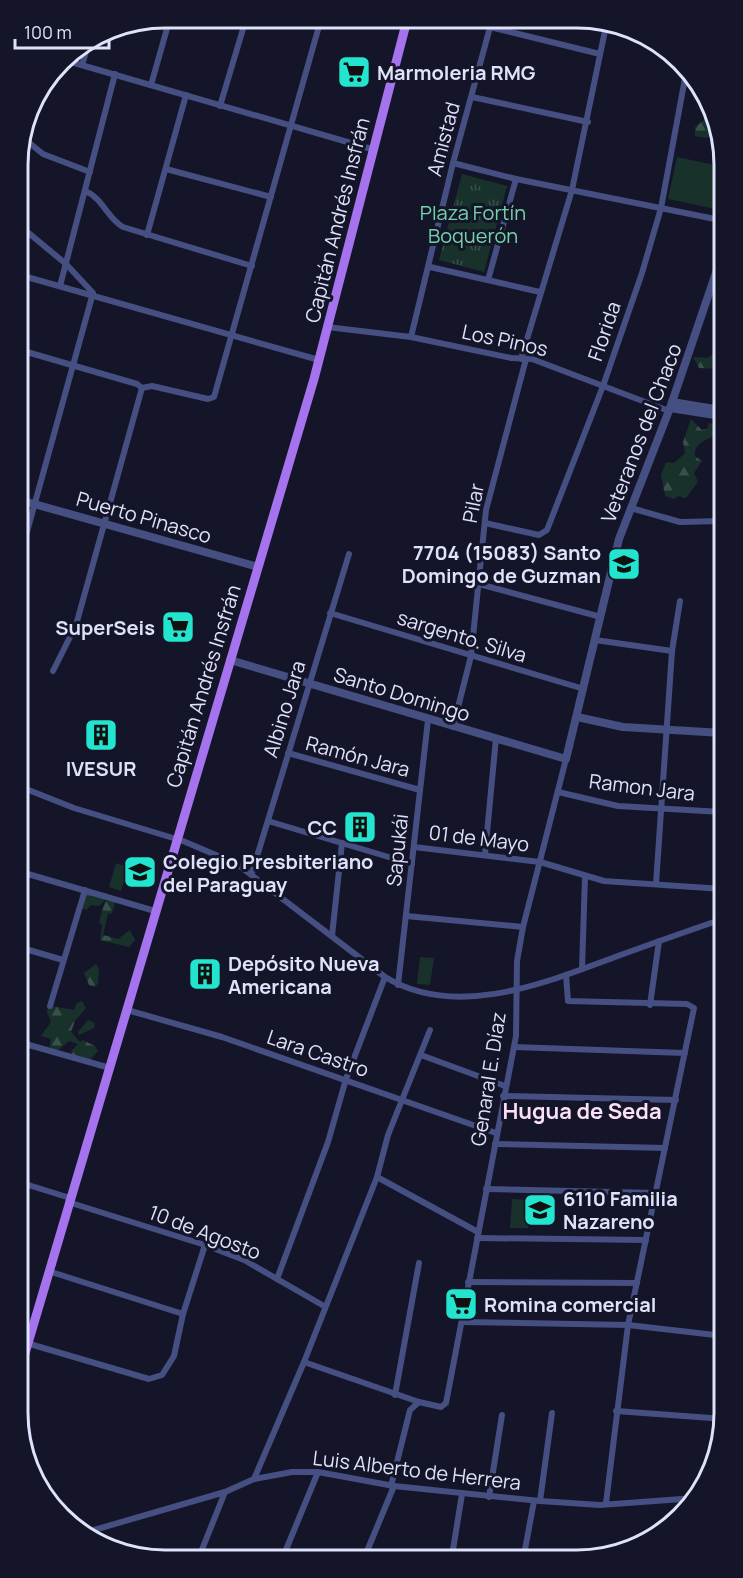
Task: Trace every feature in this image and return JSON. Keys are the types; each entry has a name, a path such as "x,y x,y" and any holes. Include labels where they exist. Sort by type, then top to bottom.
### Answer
{"main road":[{"name":"Capitán Andrés Insfrán","path":"28,1333 110,1068 175,841 319,360 405,28"}],"street":[{"name":"Amistad","path":"411,337 453,163 490,28"},
{"path":"506,28 600,54"},
{"path":"151,85 167,29"},
{"path":"220,106 243,29"},
{"path":"29,353 137,384 142,388 152,386 213,398 318,29"},
{"name":"Pilar","path":"453,727 471,656 485,523 540,292 572,190 588,122 605,31"},
{"path":"82,65 85,55"},
{"path":"75,63 375,150"},
{"path":"60,286 115,74"},
{"name":"Florida","path":"485,523 538,535 545,533 603,386 661,208 685,81"},
{"path":"147,235 186,95"},
{"path":"472,98 588,122"},
{"path":"30,144 43,154 90,172"},
{"path":"453,163 516,179 714,219"},
{"path":"166,169 272,197"},
{"path":"488,280 516,179"},
{"path":"85,191 101,202 117,223 147,235 252,266"},
{"path":"29,233 91,288 93,296 29,521"},
{"path":"429,267 540,292"},
{"path":"29,277 319,360"},
{"name":"Veteranos del Chaco","path":"566,759 619,539 670,407 714,280"},
{"name":"Los Pinos","path":"327,327 411,337 524,359 670,407 714,410"},
{"path":"52,671 76,625 142,388"},
{"path":"670,407 714,415"},
{"name":"Puerto Pinasco","path":"29,503 258,567"},
{"path":"631,508 680,522 714,521"},
{"name":"Albino Jara","path":"252,873 349,554"},
{"path":"479,584 601,617"},
{"path":"656,884 672,651 680,601"},
{"name":"sargento. Silva","path":"330,614 584,689"},
{"path":"595,640 672,651"},
{"name":"Santo Domingo","path":"230,660 566,759"},
{"path":"577,717 622,727 714,733"},
{"name":"Sapukái","path":"398,985 428,720"},
{"path":"485,854 496,738"},
{"name":"Ramón Jara","path":"288,753 420,790"},
{"name":"Genaral E. Díaz","path":"419,1402 443,1406 462,1322 514,1047 517,1018 516,990 523,927 566,759"},
{"path":"28,790 74,808 183,842 252,873 398,985 474,996 516,990 566,975 714,922"},
{"name":"Ramon Jara","path":"558,792 618,806 714,811"},
{"name":"01 de Mayo","path":"268,821 412,864"},
{"path":"332,936 342,843"},
{"name":"01 de Mayo","path":"414,847 540,862 585,877"},
{"path":"28,874 155,911"},
{"path":"582,969 585,877 714,888"},
{"path":"50,1006 85,890"},
{"path":"406,916 523,927"},
{"path":"650,1005 659,941"},
{"path":"28,950 63,960"},
{"path":"566,975 568,1001 693,1006 676,1100 628,1325 606,1503"},
{"path":"277,1279 328,1142 346,1079 385,977"},
{"name":"Lara Castro","path":"126,1010 222,1037 496,1133"},
{"path":"254,1479 304,1362 324,1306 377,1177 388,1135 430,1030"},
{"path":"28,1045 110,1068"},
{"path":"514,1047 685,1053"},
{"path":"421,1055 505,1086"},
{"path":"503,1096 676,1100"},
{"path":"495,1144 665,1148"},
{"path":"377,1177 478,1235 646,1240"},
{"name":"10 de Agosto","path":"28,1186 244,1260 324,1306"},
{"path":"486,1190 656,1193"},
{"path":"28,1343 149,1379 157,1379 167,1370 174,1356 183,1314 205,1245"},
{"path":"395,1395 419,1263"},
{"path":"48,1271 183,1314"},
{"path":"468,1282 637,1284"},
{"path":"462,1322 628,1325 714,1335"},
{"path":"304,1362 419,1402"},
{"path":"367,1550 392,1486 410,1410 419,1402"},
{"path":"616,1411 714,1418"},
{"path":"525,1550 537,1501 552,1413"},
{"path":"489,1497 502,1415"},
{"name":"Luis Alberto de Herrera","path":"95,1530 225,1492 254,1479 292,1472 318,1472 392,1486 537,1501 600,1505 683,1499"},
{"path":"286,1550 318,1472"},
{"path":"203,1550 225,1492"},
{"path":"453,1550 462,1494"}],"green space":[{"path":"702,110 711,136 706,138 695,136 695,127 704,120"},
{"path":"677,157 714,165 714,209 668,199"},
{"name":"Plaza Fortín Boquerón","path":"462,174 507,186 484,272 439,260"},
{"path":"714,354 714,369 699,368 693,357 707,358"},
{"path":"691,419 702,430 707,429 709,423 714,424 714,436 699,444 695,451 695,456 702,461 694,473 698,482 686,498 678,496 674,499 665,496 661,475 666,462 674,463 685,453 683,442"},
{"path":"116,863 128,867 121,891 109,887"},
{"path":"97,894 105,900 99,906 91,905 86,910 80,907 86,895"},
{"path":"111,900 115,903 112,913 108,914 103,935 118,939 130,930 135,940 129,947 100,940 102,925 99,922 105,901"},
{"path":"420,957 434,958 430,985 417,984"},
{"path":"96,964 99,969 98,984 94,987 89,985 84,973"},
{"path":"82,1001 86,1008 75,1021 71,1032 80,1042 83,1040 95,1046 98,1051 88,1062 80,1056 72,1055 71,1051 78,1044 69,1041 57,1051 49,1049 51,1039 41,1036 51,1022 47,1012 48,1008 52,1006 74,1010 77,1003"},
{"path":"88,1020 95,1023 94,1028 79,1035 78,1032"},
{"path":"512,1199 529,1200 528,1228 510,1228"}],"place":[{"name":"Marmoleria RMG","path":"354,72"},
{"name":"7704 (15083) Santo Domingo de Guzman","path":"624,564"},
{"name":"SuperSeis","path":"178,627"},
{"name":"IVESUR","path":"101,735"},
{"name":"CC","path":"360,827"},
{"name":"Colegio Presbiteriano del Paraguay","path":"140,872"},
{"name":"Depósito Nueva Americana","path":"205,974"},
{"name":"6110 Familia Nazareno","path":"540,1210"},
{"name":"Romina comercial","path":"461,1304"}],"district":[{"name":"Hugua de Seda","path":"582,1111"}]}
